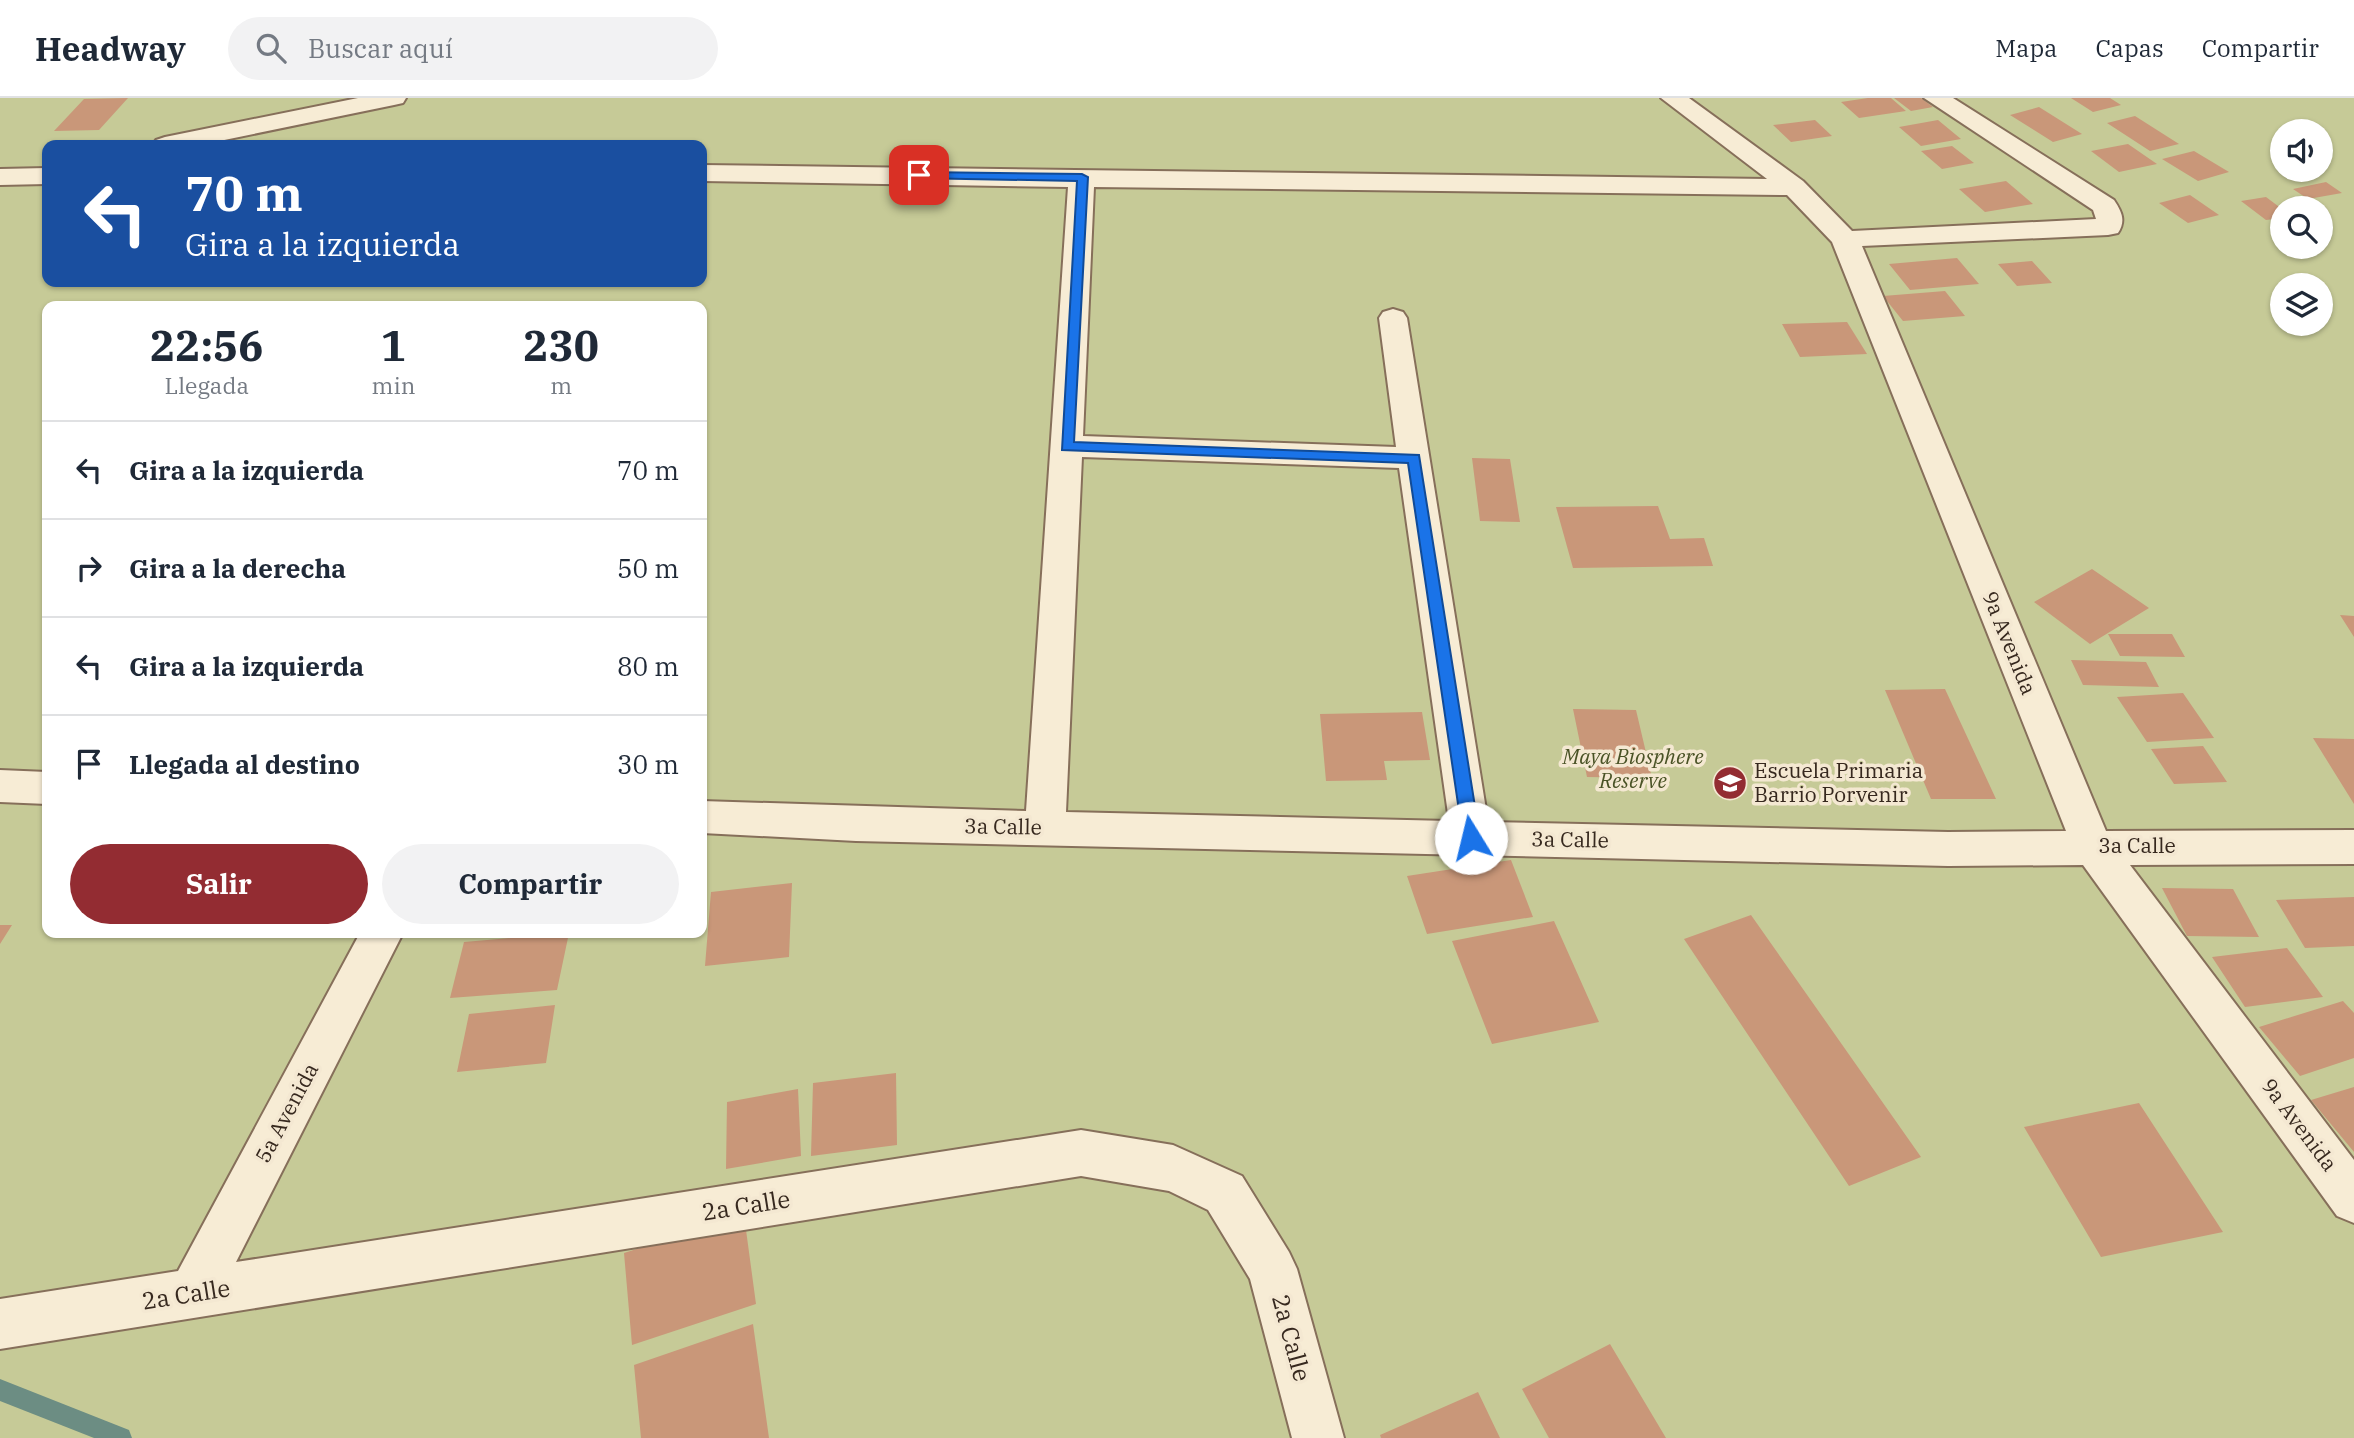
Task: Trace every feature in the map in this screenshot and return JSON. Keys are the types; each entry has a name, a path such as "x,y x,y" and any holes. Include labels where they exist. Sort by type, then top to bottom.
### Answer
{"street":[{"path":"188,140 394,98"},
{"name":"9a Avenida","path":"1673,98 1794,187 1845,239 2092,846 2354,1199"},
{"path":"1845,239 2108,227 2110,218 2105,206 1936,98"},
{"path":"707,173 1660,188 1794,187"},
{"path":"0,177 42,176"},
{"path":"1045,828 1082,177"},
{"path":"1393,318 1471,838"},
{"path":"1067,446 1414,458"},
{"path":"0,786 42,788"},
{"name":"3a Calle","path":"707,817 1045,828 1948,849 2092,846 2354,847"},
{"name":"5a Avenida","path":"193,1294 379,938"},
{"name":"2a Calle","path":"0,1324 1081,1153 1173,1168 1225,1193 1272,1269 1318,1438"}],"green space":[{"name":"Maya Biosphere Reserve","path":"0,98 2354,98 2354,1438 0,1438"}],"building":[{"path":"128,98 99,130 54,131 84,99"},
{"path":"1891,98 1906,111 1859,118 1841,102"},
{"path":"1894,98 1921,98 1933,107 1911,111"},
{"path":"2071,98 2110,98 2121,105 2093,112"},
{"path":"2039,107 2082,134 2053,142 2010,115"},
{"path":"2135,116 2179,144 2150,151 2107,123"},
{"path":"1815,120 1832,136 1791,142 1773,125"},
{"path":"1938,120 1961,139 1921,146 1899,127"},
{"path":"2128,144 2157,164 2119,172 2091,151"},
{"path":"1952,146 1974,163 1942,169 1921,151"},
{"path":"2194,151 2229,172 2198,181 2162,159"},
{"path":"2006,181 2033,204 1985,212 1959,189"},
{"path":"2326,182 2342,193 2304,196 2293,189"},
{"path":"2190,195 2219,215 2188,223 2159,203"},
{"path":"2266,197 2270,200 2270,220 2266,220 2241,201"},
{"path":"1957,258 1979,284 1910,290 1889,264"},
{"path":"2032,261 2052,283 2017,286 1998,264"},
{"path":"1945,291 1965,316 1903,321 1883,296"},
{"path":"1847,322 1867,354 1800,357 1782,324"},
{"path":"1472,458 1510,459 1520,522 1480,521"},
{"path":"1658,506 1670,539 1704,538 1713,566 1573,568 1556,507"},
{"path":"2092,569 2149,608 2090,644 2034,602"},
{"path":"2340,615 2354,616 2354,637"},
{"path":"2108,634 2172,634 2185,657 2120,656"},
{"path":"2071,660 2146,662 2159,687 2083,685"},
{"path":"1945,689 1996,799 1931,799 1885,690"},
{"path":"2183,693 2214,738 2147,742 2117,697"},
{"path":"1573,709 1636,710 1652,778 1587,777"},
{"path":"1422,712 1430,760 1384,761 1387,780 1326,781 1320,714"},
{"path":"2313,738 2354,739 2354,804"},
{"path":"2203,746 2227,782 2174,784 2151,749"},
{"path":"1511,860 1533,917 1427,934 1407,876"},
{"path":"792,883 789,957 705,966 711,892"},
{"path":"2162,888 2233,889 2259,937 2187,936"},
{"path":"2354,897 2354,946 2305,948 2276,900"},
{"path":"1751,915 1921,1157 1849,1186 1684,939"},
{"path":"1554,921 1599,1022 1492,1044 1452,941"},
{"path":"0,925 12,925 0,944"},
{"path":"511,938 568,938 557,990 450,998 464,942"},
{"path":"2287,948 2323,997 2245,1007 2212,957"},
{"path":"2343,1001 2354,1013 2354,1058 2300,1076 2259,1027"},
{"path":"555,1005 546,1063 457,1072 469,1014"},
{"path":"896,1073 897,1145 811,1156 813,1083"},
{"path":"2354,1087 2354,1152 2311,1100"},
{"path":"798,1089 801,1156 726,1169 727,1102"},
{"path":"2139,1103 2223,1232 2101,1257 2024,1127"},
{"path":"744,1215 756,1304 632,1345 624,1253"},
{"path":"753,1324 769,1438 641,1438 634,1365"},
{"path":"1610,1344 1666,1438 1549,1438 1522,1389"},
{"path":"1478,1392 1500,1438 1381,1438 1380,1435"}],"waterway":[{"path":"0,1390 121,1438"}],"place":[{"name":"Escuela Primaria Barrio Porvenir","path":"1730,783"}],"route":[{"path":"919,175 1082,177 1067,446 1414,458 1471,838"}]}
